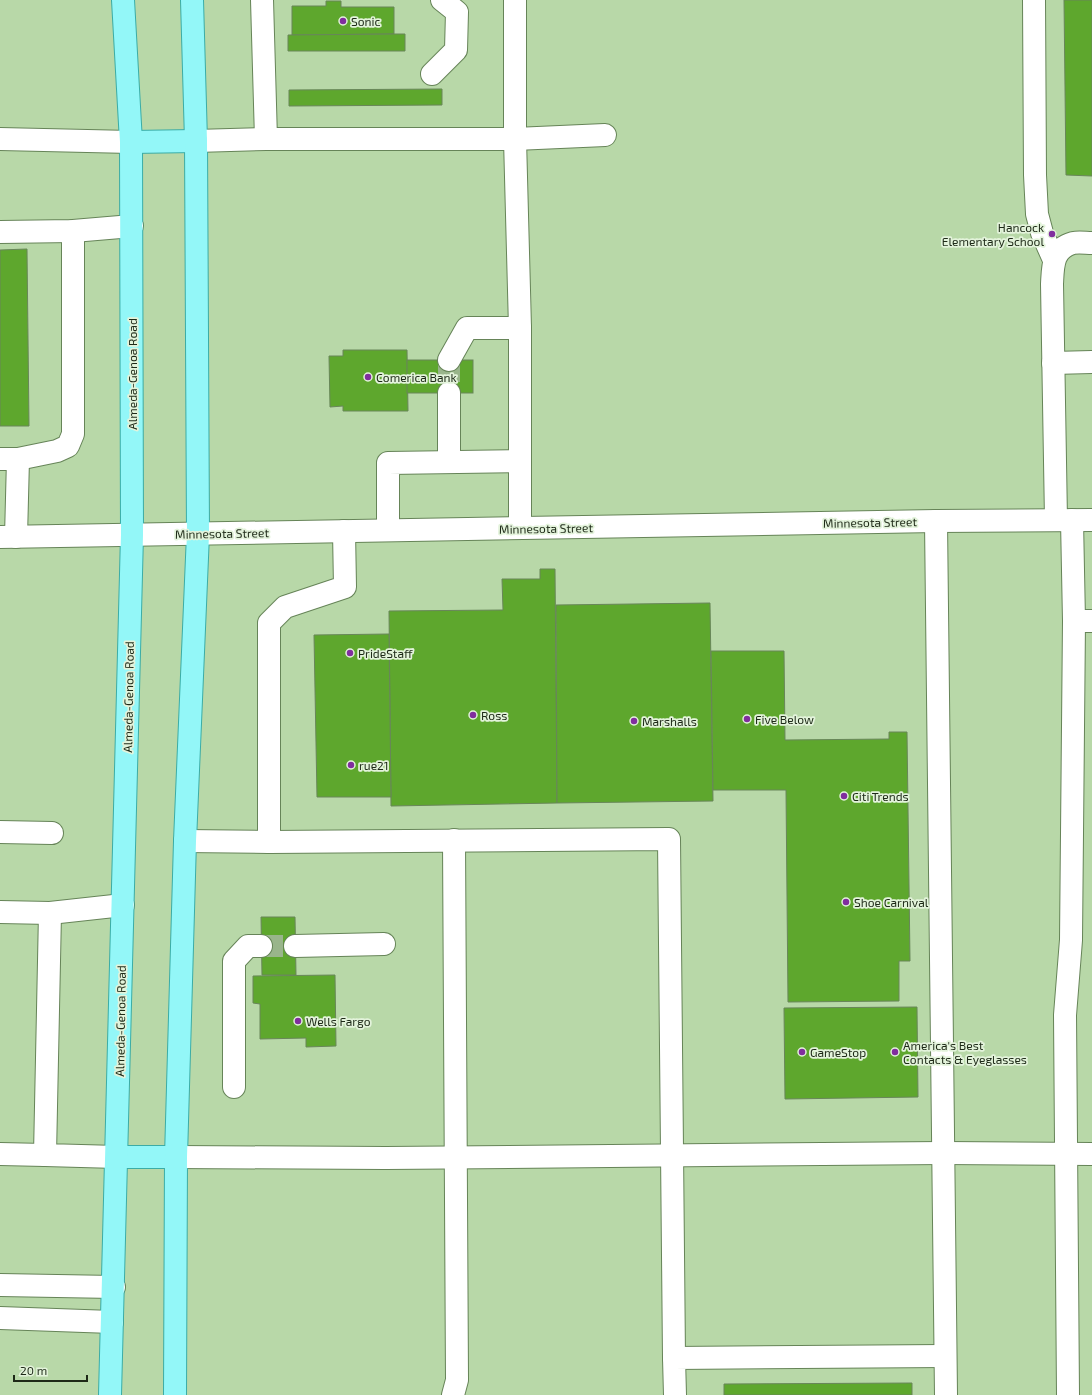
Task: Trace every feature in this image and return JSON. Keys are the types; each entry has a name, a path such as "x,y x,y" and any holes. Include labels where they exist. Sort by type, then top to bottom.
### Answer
{"main road":[{"name":"Almeda-Genoa Road","path":"110,1395 114,1287 132,535 131,142 123,0"},
{"path":"175,1395 176,1157 185,841 198,534 196,141 192,0"},
{"path":"131,142 196,141"},
{"path":"117,1157 176,1157"}],"street":[{"path":"262,0 266,139"},
{"path":"432,74 456,50 457,12 442,0"},
{"path":"515,0 515,139 520,328 520,528"},
{"path":"1034,0 1035,175 1037,214 1042,234 1054,260"},
{"path":"196,141 266,139 515,139 605,135"},
{"path":"0,139 131,142"},
{"path":"0,232 73,231 132,226"},
{"path":"8,537 9,459 57,452 68,446 73,434 73,231"},
{"path":"1068,1395 1065,1015 1071,940 1083,621 1073,520 1053,363 1052,284 1054,260 1060,250 1073,243 1092,243"},
{"path":"449,360 467,328 520,328"},
{"path":"1053,363 1092,362"},
{"path":"449,393 450,462"},
{"path":"388,530 388,463 520,461"},
{"name":"Minnesota Street","path":"8,537 1073,520"},
{"path":"936,521 946,1395"},
{"path":"269,842 270,623 285,607 345,587 344,531"},
{"path":"0,832 52,833"},
{"path":"453,1395 457,1380 454,840"},
{"path":"185,841 669,840 675,1395"},
{"path":"0,912 50,913 123,905"},
{"path":"44,1155 50,913"},
{"path":"295,946 384,944"},
{"path":"234,1087 234,961 248,946 261,946"},
{"path":"0,1154 117,1157"},
{"path":"176,1157 386,1158 672,1154 1092,1154"},
{"path":"0,1285 114,1287"},
{"path":"0,1318 112,1322"},
{"path":"674,1358 946,1356"}],"building":[{"path":"1064,0 1092,0 1092,176 1066,175"},
{"name":"Sonic","path":"326,1 341,1 341,7 394,7 394,34 292,35 292,6 326,6"},
{"path":"405,34 405,51 288,51 288,35"},
{"path":"442,89 442,105 289,106 289,90"},
{"path":"27,249 29,426 0,426 0,250"},
{"name":"Comerica Bank","path":"343,350 407,350 408,411 343,411 343,406 330,407 329,356 343,356"},
{"path":"407,360 473,360 473,393 407,393"},
{"name":"Ross","path":"540,569 555,569 557,803 391,806 389,611 503,610 502,579 540,579"},
{"name":"Marshalls","path":"710,603 713,801 557,803 556,605"},
{"path":"389,634 391,797 317,797 314,635"},
{"path":"711,651 784,651 785,740 889,739 889,732 907,732 910,961 899,961 899,1001 788,1002 786,790 713,790"},
{"path":"261,917 295,917 296,975 262,975"},
{"name":"Wells Fargo","path":"335,975 336,1046 306,1047 306,1038 260,1039 260,1004 253,1003 253,976"},
{"path":"917,1007 918,1097 785,1099 784,1008"},
{"path":"912,1383 912,1395 724,1395 724,1384"}],"tunnel":[{"path":"449,360 449,393"},
{"path":"261,946 295,946"}],"place":[{"name":"Sonic","path":"343,21"},
{"name":"Hancock Elementary School","path":"1052,234"},
{"name":"Comerica Bank","path":"368,377"},
{"name":"PrideStaff","path":"350,653"},
{"name":"Ross","path":"473,715"},
{"name":"Five Below","path":"747,719"},
{"name":"Marshalls","path":"634,721"},
{"name":"rue21","path":"351,765"},
{"name":"Citi Trends","path":"844,796"},
{"name":"Shoe Carnival","path":"846,902"},
{"name":"Wells Fargo","path":"298,1021"},
{"name":"GameStop","path":"802,1052"},
{"name":"America's Best Contacts & Eyeglasses","path":"895,1052"}]}
